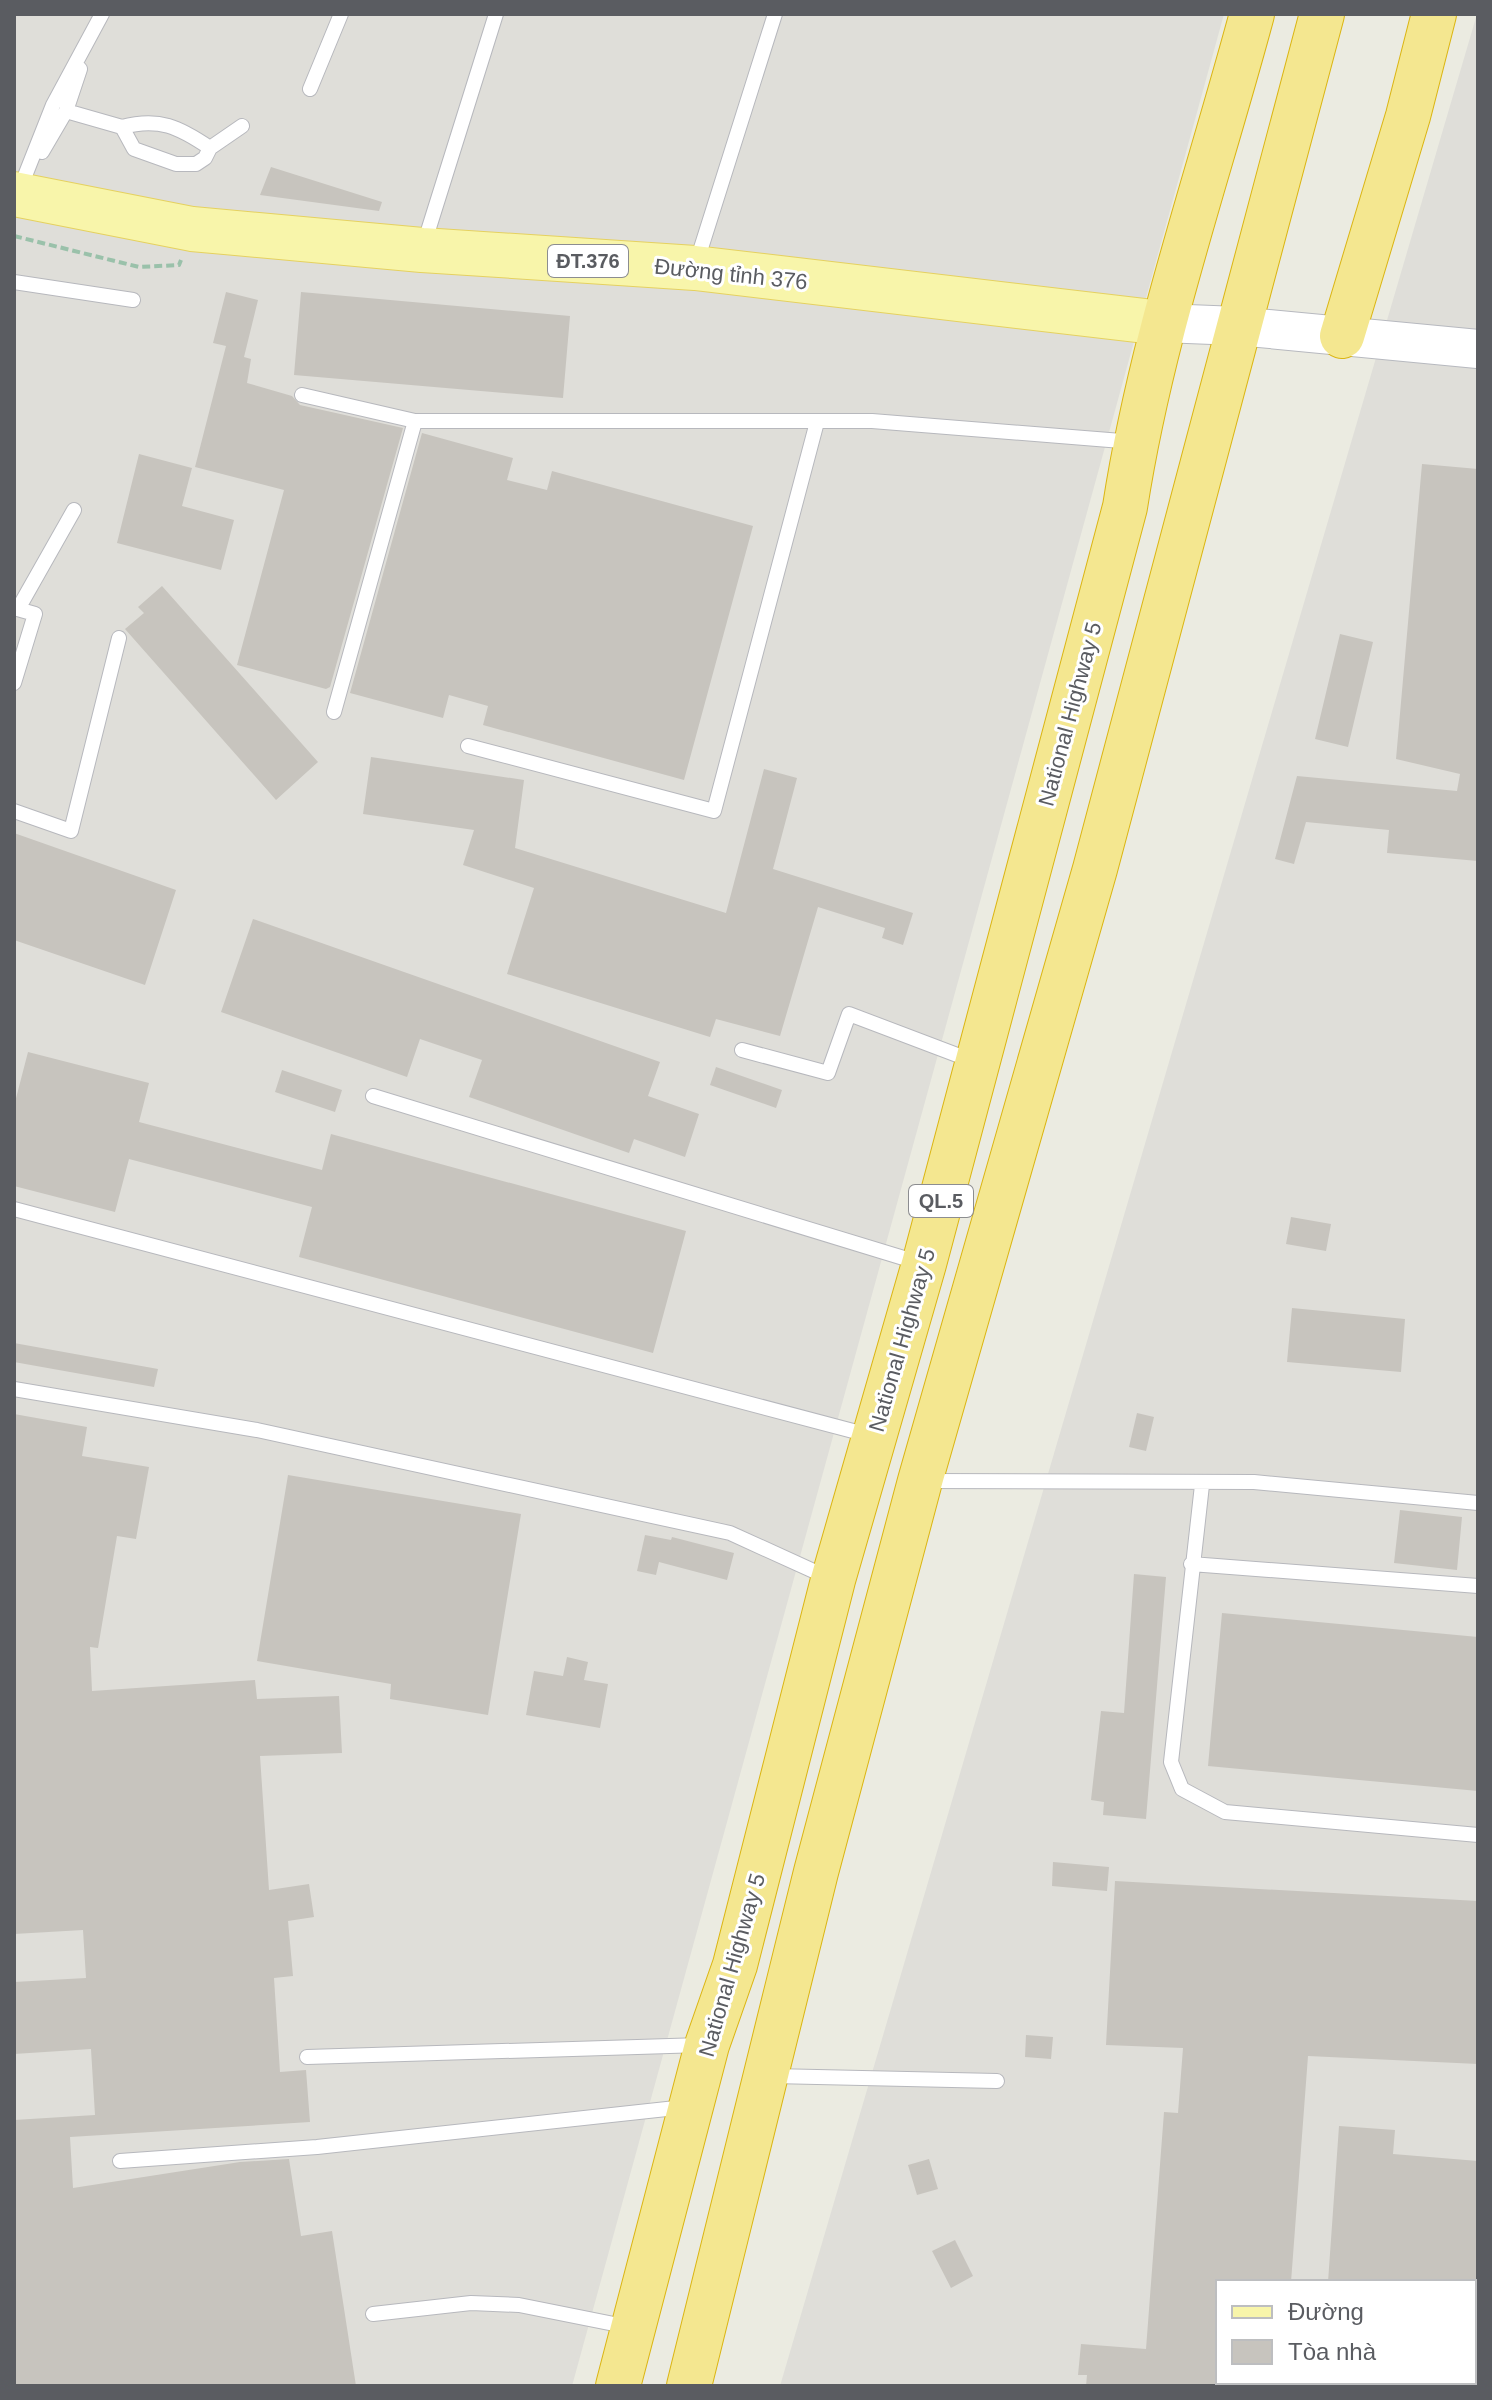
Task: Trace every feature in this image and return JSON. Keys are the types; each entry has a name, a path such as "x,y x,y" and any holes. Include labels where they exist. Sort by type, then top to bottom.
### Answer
{"highway":[{"name":"National Highway 5","path":"618,2386 707,2045 742,1939 833,1580 924,1264 1125,507 1135,442 1162,323 1252,14"},
{"name":"QL.5","path":"689,2386 764,2076 920,1481 1095,869 1322,14"},
{"path":"1342,336 1408,116 1434,14"}],"main road":[{"name":"Đường tỉnh 376","path":"15,209 422,250 695,268 1162,323"},
{"path":"1162,323 1238,326 1478,349"}],"lane":[{"path":"15,209 53,105 102,14"},
{"path":"310,89 341,14"},
{"path":"422,250 496,14"},
{"path":"695,268 775,14"},
{"path":"15,209 66,111 92,35"},
{"path":"66,111 122,127 151,121 160,123 210,148"},
{"path":"122,127 134,149 176,164 196,164 205,158 210,148 242,126"},
{"path":"14,282 133,300"},
{"path":"302,395 415,421 872,421 1135,442"},
{"path":"334,712 415,421"},
{"path":"468,746 714,811 817,422"},
{"path":"14,683 35,614 16,608 74,510"},
{"path":"14,811 71,831 119,638"},
{"path":"742,1050 828,1073 849,1014 977,1063"},
{"path":"373,1096 924,1264"},
{"path":"14,1209 874,1436"},
{"path":"14,1389 257,1430 730,1533 833,1580"},
{"path":"920,1481 1202,1485 1254,1482 1478,1503"},
{"path":"1202,1485 1171,1762 1182,1789 1225,1812 1478,1835"},
{"path":"1191,1564 1478,1586"},
{"path":"307,2057 707,2045"},
{"path":"764,2076 997,2081"},
{"path":"120,2161 317,2147 693,2106"},
{"path":"373,2314 471,2303 519,2305 634,2328"}],"path":[{"path":"15,209 139,267 179,265 188,248 192,229"}],"shaded area":[{"path":"14,14 1224,14 572,2386 14,2386"},
{"path":"1477,14 1478,2386 780,2386"}],"building":[{"path":"271,167 382,202 379,211 260,195"},
{"path":"226,292 258,300 244,357 251,359 247,383 292,396 300,405 403,428 330,687 326,689 237,665 284,490 195,467 226,346 213,343"},
{"path":"301,292 570,316 563,398 294,375"},
{"path":"422,433 513,458 507,480 547,490 552,471 753,526 684,780 483,725 488,706 449,695 443,718 350,693"},
{"path":"139,454 192,468 182,506 234,520 221,570 117,543"},
{"path":"1422,464 1478,469 1478,861 1387,853 1389,830 1306,822 1294,864 1275,859 1297,776 1457,791 1460,774 1396,759"},
{"path":"162,586 318,762 276,800 125,629 144,613 138,607"},
{"path":"1340,634 1373,642 1348,747 1315,739"},
{"path":"371,757 524,780 515,848 726,913 764,769 797,778 773,869 913,913 903,945 882,938 885,928 818,907 780,1036 716,1019 710,1037 507,974 534,888 463,865 474,830 363,814"},
{"path":"14,833 176,890 145,985 14,940"},
{"path":"253,919 660,1062 648,1096 699,1114 685,1157 634,1139 629,1153 469,1097 482,1060 420,1039 407,1077 221,1012"},
{"path":"28,1052 149,1083 139,1122 322,1170 331,1134 686,1231 653,1353 299,1257 312,1207 129,1159 115,1212 14,1186 14,1106"},
{"path":"716,1067 782,1090 776,1108 710,1085"},
{"path":"282,1070 342,1090 335,1112 275,1092"},
{"path":"1291,1217 1331,1224 1326,1251 1286,1244"},
{"path":"1292,1308 1405,1319 1401,1372 1287,1362"},
{"path":"14,1343 158,1369 154,1387 14,1362"},
{"path":"1137,1413 1154,1417 1146,1451 1129,1447"},
{"path":"14,1414 87,1427 82,1456 149,1467 136,1539 117,1536 98,1648 90,1647 92,1691 255,1680 257,1699 339,1696 342,1753 260,1756 269,1890 309,1884 314,1917 288,1921 293,1976 274,1978 280,2072 306,2070 310,2122 70,2137 73,2188 240,2162 289,2159 301,2236 332,2231 356,2386 14,2386 14,2120 95,2115 91,2049 14,2054 14,1982 86,1978 83,1930 14,1934"},
{"path":"288,1475 521,1514 488,1715 390,1699 391,1684 257,1661"},
{"path":"1400,1510 1462,1517 1457,1570 1394,1563"},
{"path":"645,1535 671,1540 672,1537 734,1553 727,1580 659,1562 656,1575 637,1571"},
{"path":"1134,1574 1166,1577 1146,1819 1103,1815 1104,1802 1091,1800 1101,1711 1124,1713"},
{"path":"1222,1613 1478,1637 1478,1791 1208,1766"},
{"path":"567,1657 588,1662 584,1680 608,1684 600,1728 526,1715 534,1671 563,1676"},
{"path":"1053,1862 1109,1867 1107,1891 1052,1886"},
{"path":"1115,1881 1478,1901 1478,2064 1308,2056 1291,2280 1216,2280 1218,2386 1086,2386 1087,2375 1078,2375 1081,2344 1146,2349 1164,2112 1178,2113 1183,2048 1106,2045"},
{"path":"1026,2035 1053,2037 1051,2059 1025,2057"},
{"path":"1339,2126 1395,2130 1393,2154 1478,2161 1478,2282 1328,2280"},
{"path":"929,2159 938,2189 917,2195 908,2165"},
{"path":"955,2240 973,2276 951,2288 932,2251"}]}
